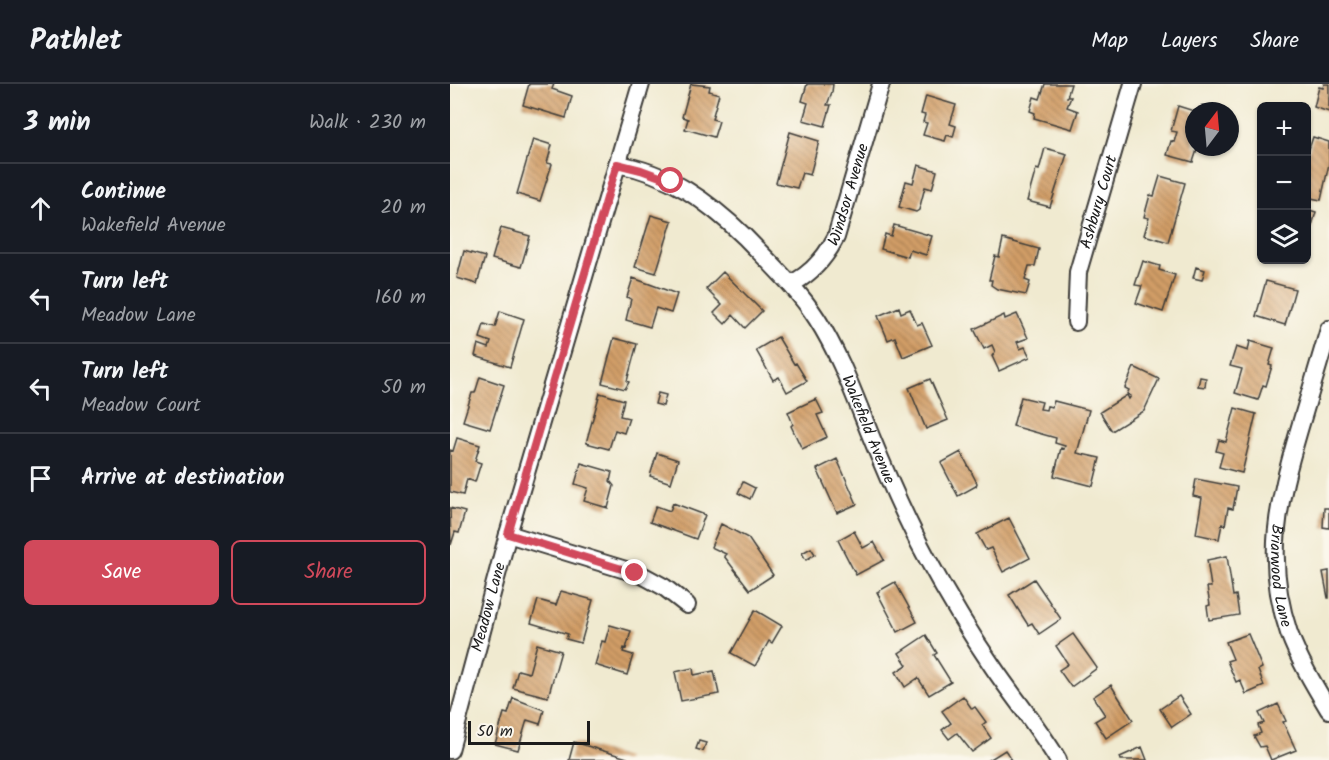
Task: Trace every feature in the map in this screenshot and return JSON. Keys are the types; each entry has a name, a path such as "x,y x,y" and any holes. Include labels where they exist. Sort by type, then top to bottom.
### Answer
{"street":[{"name":"Meadow Lane","path":"450,750 508,534 641,84"},
{"name":"Windsor Avenue","path":"789,282 795,282 814,268 827,254 836,237 881,84"},
{"name":"Ashbury Court","path":"1077,322 1078,272 1133,84"},
{"name":"Wakefield Avenue","path":"617,164 671,181 702,199 725,218 789,282 812,312 837,354 890,481 947,594 992,666 1058,760"},
{"name":"Briarwood Lane","path":"1329,328 1284,480 1277,515 1275,551 1278,587 1289,630 1300,660 1329,710"},
{"path":"508,534 642,575 664,587 687,605"}],"building":[{"path":"529,84 554,84 552,89 572,96 566,118 523,105"},
{"path":"691,84 710,86 709,91 719,94 712,119 719,121 714,137 685,129 688,119 682,117"},
{"path":"807,84 833,84 827,105 831,105 825,126 803,120 808,103 802,101"},
{"path":"1045,84 1071,84 1067,97 1071,97 1067,107 1078,111 1072,129 1034,118 1035,113 1030,111 1034,97 1040,99"},
{"path":"1324,84 1329,84 1329,112 1314,107 1319,87 1323,88"},
{"path":"926,96 956,105 950,124 956,126 953,137 947,135 945,141 923,135 927,123 923,122 925,115 921,114"},
{"path":"1178,106 1185,108 1185,156 1195,156 1193,162 1167,155 1171,141 1174,142 1177,132 1171,131"},
{"path":"790,132 819,141 810,175 802,173 797,188 776,183"},
{"path":"1313,137 1329,142 1329,164 1321,200 1311,198 1311,143"},
{"path":"533,139 552,145 547,163 552,164 540,201 517,194"},
{"path":"1045,148 1067,154 1050,207 1027,201"},
{"path":"918,165 937,171 932,189 925,187 919,210 916,212 899,207 906,181 913,183"},
{"path":"1160,176 1185,183 1168,242 1144,235 1149,218 1144,217 1150,195 1154,196"},
{"path":"1311,210 1316,212 1311,229"},
{"path":"651,215 672,221 656,273 635,267"},
{"path":"894,225 932,236 926,255 910,250 908,257 881,249 885,234 891,236"},
{"path":"501,228 530,236 521,267 492,259"},
{"path":"1003,239 1039,249 1035,266 1029,266 1025,280 1030,282 1026,295 997,289 991,285 992,280 989,280 995,256 999,257"},
{"path":"464,251 485,257 477,284 457,278"},
{"path":"1143,261 1160,266 1159,270 1175,275 1163,312 1136,303 1142,286 1135,285"},
{"path":"1196,267 1205,270 1202,280 1193,278"},
{"path":"723,272 762,311 745,328 733,315 725,324 714,313 722,305 706,289"},
{"path":"633,278 677,294 671,313 656,308 650,327 626,320 631,299 627,297"},
{"path":"1266,281 1295,289 1285,325 1256,316"},
{"path":"899,307 901,313 910,309 917,325 922,323 932,345 903,357 895,337 888,340 878,316"},
{"path":"500,311 524,319 510,367 475,356 478,344 489,348 491,342 480,338 484,324 495,327"},
{"path":"1017,314 1028,338 1017,342 1020,349 1025,347 1030,357 999,371 992,356 995,352 992,345 984,349 974,329 1004,315 1005,319"},
{"path":"778,337 807,381 787,392 779,377 773,380 756,350"},
{"path":"614,338 637,344 627,381 629,382 625,389 602,383"},
{"path":"1250,341 1274,348 1266,386 1263,385 1258,400 1235,393 1242,369 1230,366 1236,347 1248,351"},
{"path":"1134,367 1159,379 1144,411 1112,431 1100,412 1127,395 1129,399 1131,396 1127,394 1129,390 1125,388"},
{"path":"480,377 504,385 490,429 463,421"},
{"path":"1200,377 1206,378 1205,387 1198,386"},
{"path":"930,379 948,420 926,429 909,388"},
{"path":"600,393 624,400 620,416 629,418 624,433 615,430 609,449 586,443"},
{"path":"658,393 666,395 663,406 655,404"},
{"path":"1021,397 1042,402 1040,409 1046,410 1047,406 1052,407 1054,401 1089,410 1077,453 1100,458 1093,486 1054,476 1061,448 1064,449 1065,446 1055,443 1056,438 1013,426"},
{"path":"816,399 823,413 817,415 827,437 802,449 791,426 793,424 788,412"},
{"path":"1235,408 1256,414 1242,473 1219,467 1223,453 1216,451 1219,440 1226,442"},
{"path":"457,438 480,445 475,461 481,463 475,482 467,479 463,495 450,492 450,450 453,451"},
{"path":"961,452 977,483 976,486 958,496 941,463"},
{"path":"657,453 678,460 671,483 650,476"},
{"path":"837,459 857,504 837,513 817,469"},
{"path":"581,463 612,472 610,481 614,486 608,508 584,501 588,488 575,484"},
{"path":"1196,479 1237,487 1233,509 1228,508 1225,525 1222,524 1219,539 1196,534 1202,498 1193,496"},
{"path":"743,482 755,488 750,499 738,493"},
{"path":"673,503 705,515 696,539 650,522 656,506 670,511"},
{"path":"450,508 465,512 459,533 455,532 451,545"},
{"path":"1324,508 1329,508 1329,528 1323,527"},
{"path":"1009,518 1030,558 1003,572 991,548 986,550 977,534"},
{"path":"721,524 748,538 773,575 750,590 724,556 726,554 711,547"},
{"path":"854,531 863,548 874,542 884,560 856,575 838,540"},
{"path":"811,548 815,554 806,560 802,553"},
{"path":"1227,556 1233,596 1236,595 1239,615 1209,620 1207,606 1210,605 1207,587 1211,587 1207,560"},
{"path":"1329,571 1329,598 1328,598 1323,572"},
{"path":"1034,579 1061,619 1039,634 1032,623 1028,625 1009,595"},
{"path":"895,582 917,622 898,632 877,592"},
{"path":"561,591 593,600 581,643 566,639 568,634 531,623 538,600 556,605"},
{"path":"755,610 782,626 772,643 769,641 755,666 731,653"},
{"path":"610,625 631,631 623,652 633,655 627,675 595,665 602,641 605,642"},
{"path":"1073,634 1097,668 1071,687 1059,670 1068,664 1056,646"},
{"path":"1248,634 1262,668 1258,670 1264,686 1246,694 1240,680 1236,682 1227,661 1233,659 1226,642"},
{"path":"926,635 937,653 934,655 951,682 929,695 918,678 905,687 896,672 907,665 899,653"},
{"path":"537,644 561,651 548,697 513,688 518,670 529,673"},
{"path":"693,668 694,675 714,671 719,694 681,701 675,672"},
{"path":"1111,685 1133,720 1106,738 1095,721 1105,715 1093,697"},
{"path":"963,696 972,709 975,707 986,722 982,725 991,738 972,752 957,733 949,739 942,730 951,723 942,711"},
{"path":"1179,696 1191,714 1172,727 1160,709"},
{"path":"513,698 544,710 540,724 527,720 518,750 495,744 504,713 508,714"},
{"path":"1278,704 1286,721 1283,722 1296,750 1271,760 1265,746 1260,747 1254,736 1261,733 1258,725 1264,723 1259,713"},
{"path":"699,741 706,743 703,751 696,749"},
{"path":"574,742 627,758 626,760 569,760"},
{"path":"1142,747 1147,760 1121,760 1120,757"},
{"path":"1005,750 1012,760 989,760"}],"route":[{"path":"635,573 508,534 617,164 671,181"}]}
